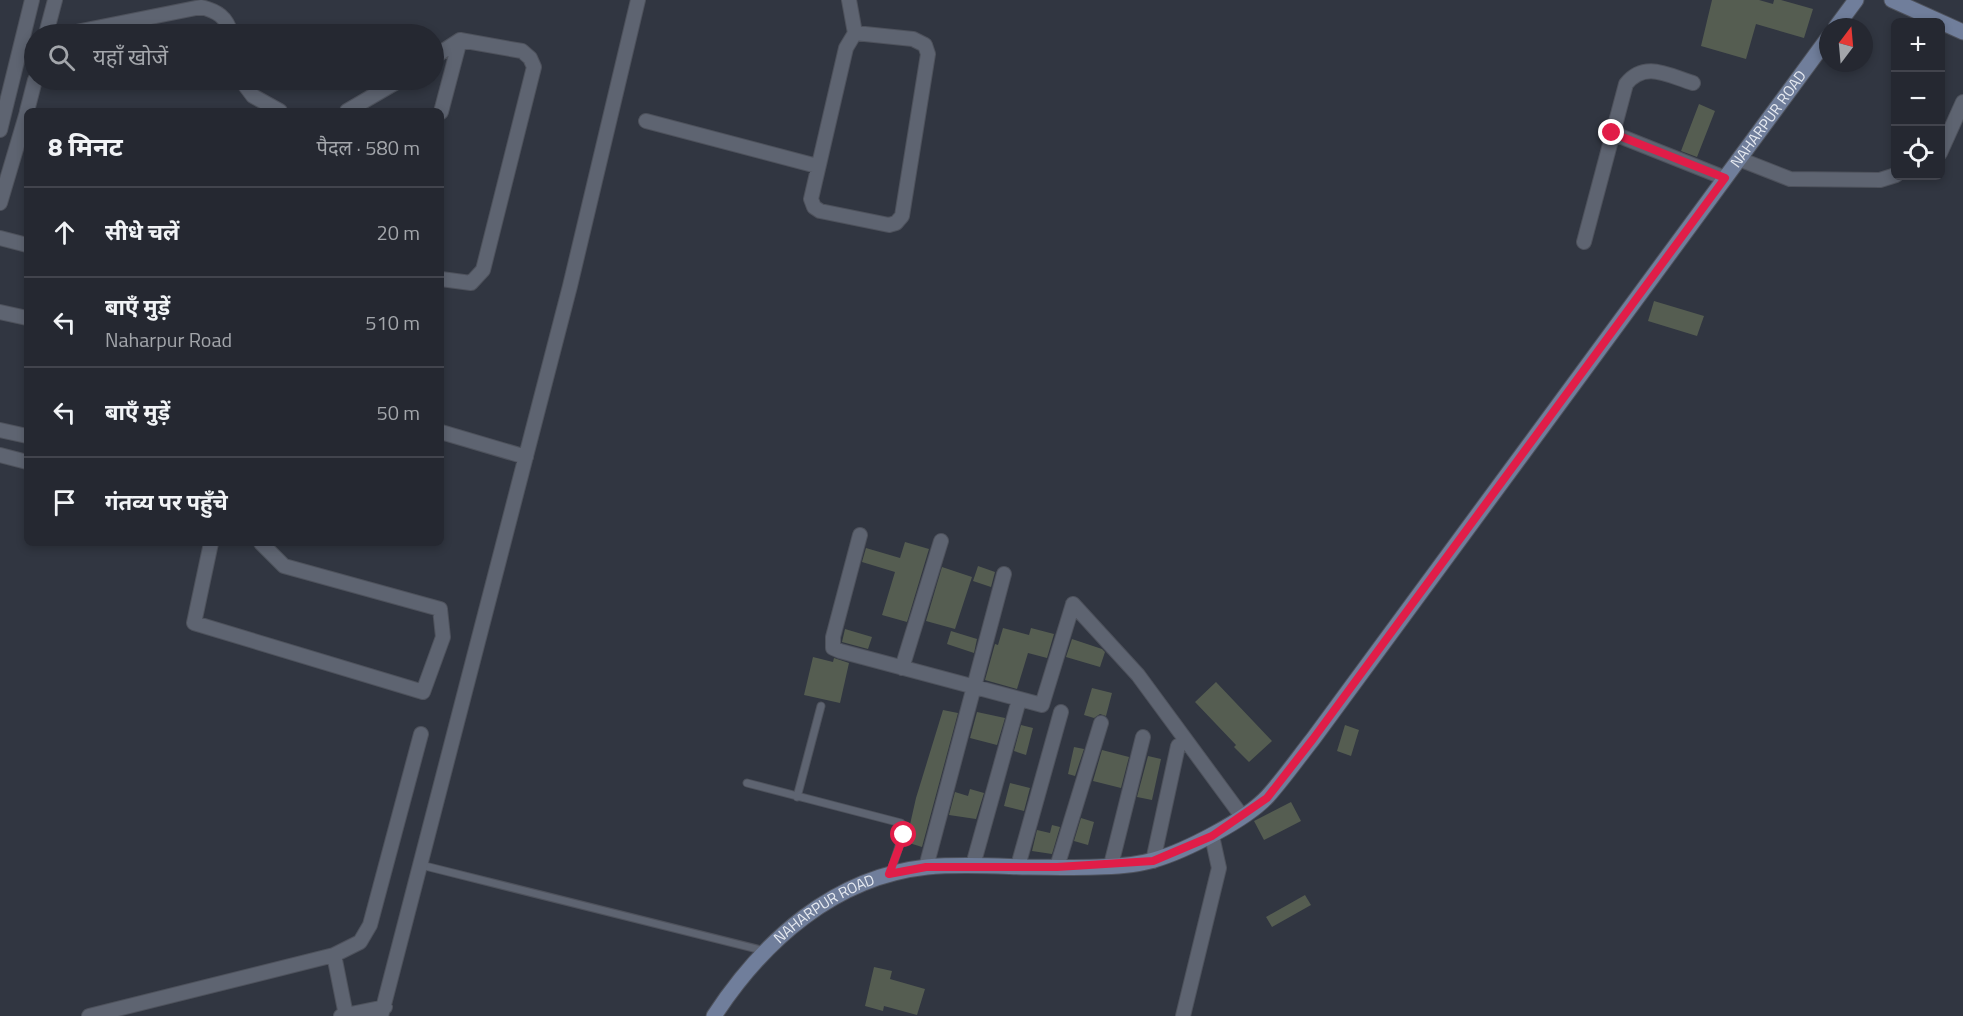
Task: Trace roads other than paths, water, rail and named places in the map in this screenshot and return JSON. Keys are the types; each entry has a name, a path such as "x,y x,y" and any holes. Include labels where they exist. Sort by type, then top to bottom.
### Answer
{"street":[{"path":"26,24 32,0"},
{"path":"49,24 55,0"},
{"path":"334,955 344,1015 383,1011 570,286 638,0"},
{"path":"849,0 855,33 846,48 811,199 813,207 820,211 889,225 896,223 902,216 928,54 925,45 913,39 855,33"},
{"path":"1843,18 1856,0"},
{"path":"1892,0 1963,32"},
{"path":"116,24 201,7 214,10 224,17 227,24"},
{"path":"0,130 2,114 24,30"},
{"path":"444,50 460,40 522,51 530,58 534,67 483,270 471,284 444,280"},
{"path":"442,108 460,40"},
{"name":"NAHARPUR ROAD","path":"714,1016 766,951 795,922 821,903 889,874 926,867 973,865 1057,867 1153,861 1212,836 1267,798 1313,739 1819,50"},
{"path":"1584,242 1626,84 1634,74 1643,70 1693,83"},
{"path":"28,108 32,90"},
{"path":"248,90 253,96 275,108"},
{"path":"351,108 383,90"},
{"path":"1945,144 1963,102"},
{"path":"646,121 817,166"},
{"path":"1612,133 1725,178"},
{"path":"0,203 22,148"},
{"path":"1739,159 1790,179 1880,180 1891,177"},
{"path":"0,238 24,243"},
{"path":"0,312 24,317"},
{"path":"0,430 24,435"},
{"path":"444,433 526,457"},
{"path":"0,455 24,458"},
{"path":"861,535 833,637 833,648 1042,705 1073,604 1138,675 1241,815"},
{"path":"902,668 941,541"},
{"path":"210,546 194,623 423,692 443,637 440,609 284,566 264,546"},
{"path":"926,867 1004,574"},
{"path":"973,865 1019,700"},
{"path":"1018,866 1061,712"},
{"path":"1057,867 1101,723"},
{"path":"88,1016 334,955 360,942 370,925 421,734"},
{"path":"1111,865 1143,737"},
{"path":"1153,861 1178,746"},
{"path":"1183,1016 1219,868 1212,836"}],"lane":[{"path":"797,796 821,706"},
{"path":"747,783 901,823 905,828 904,835 889,874"},
{"path":"422,865 766,951"}]}
